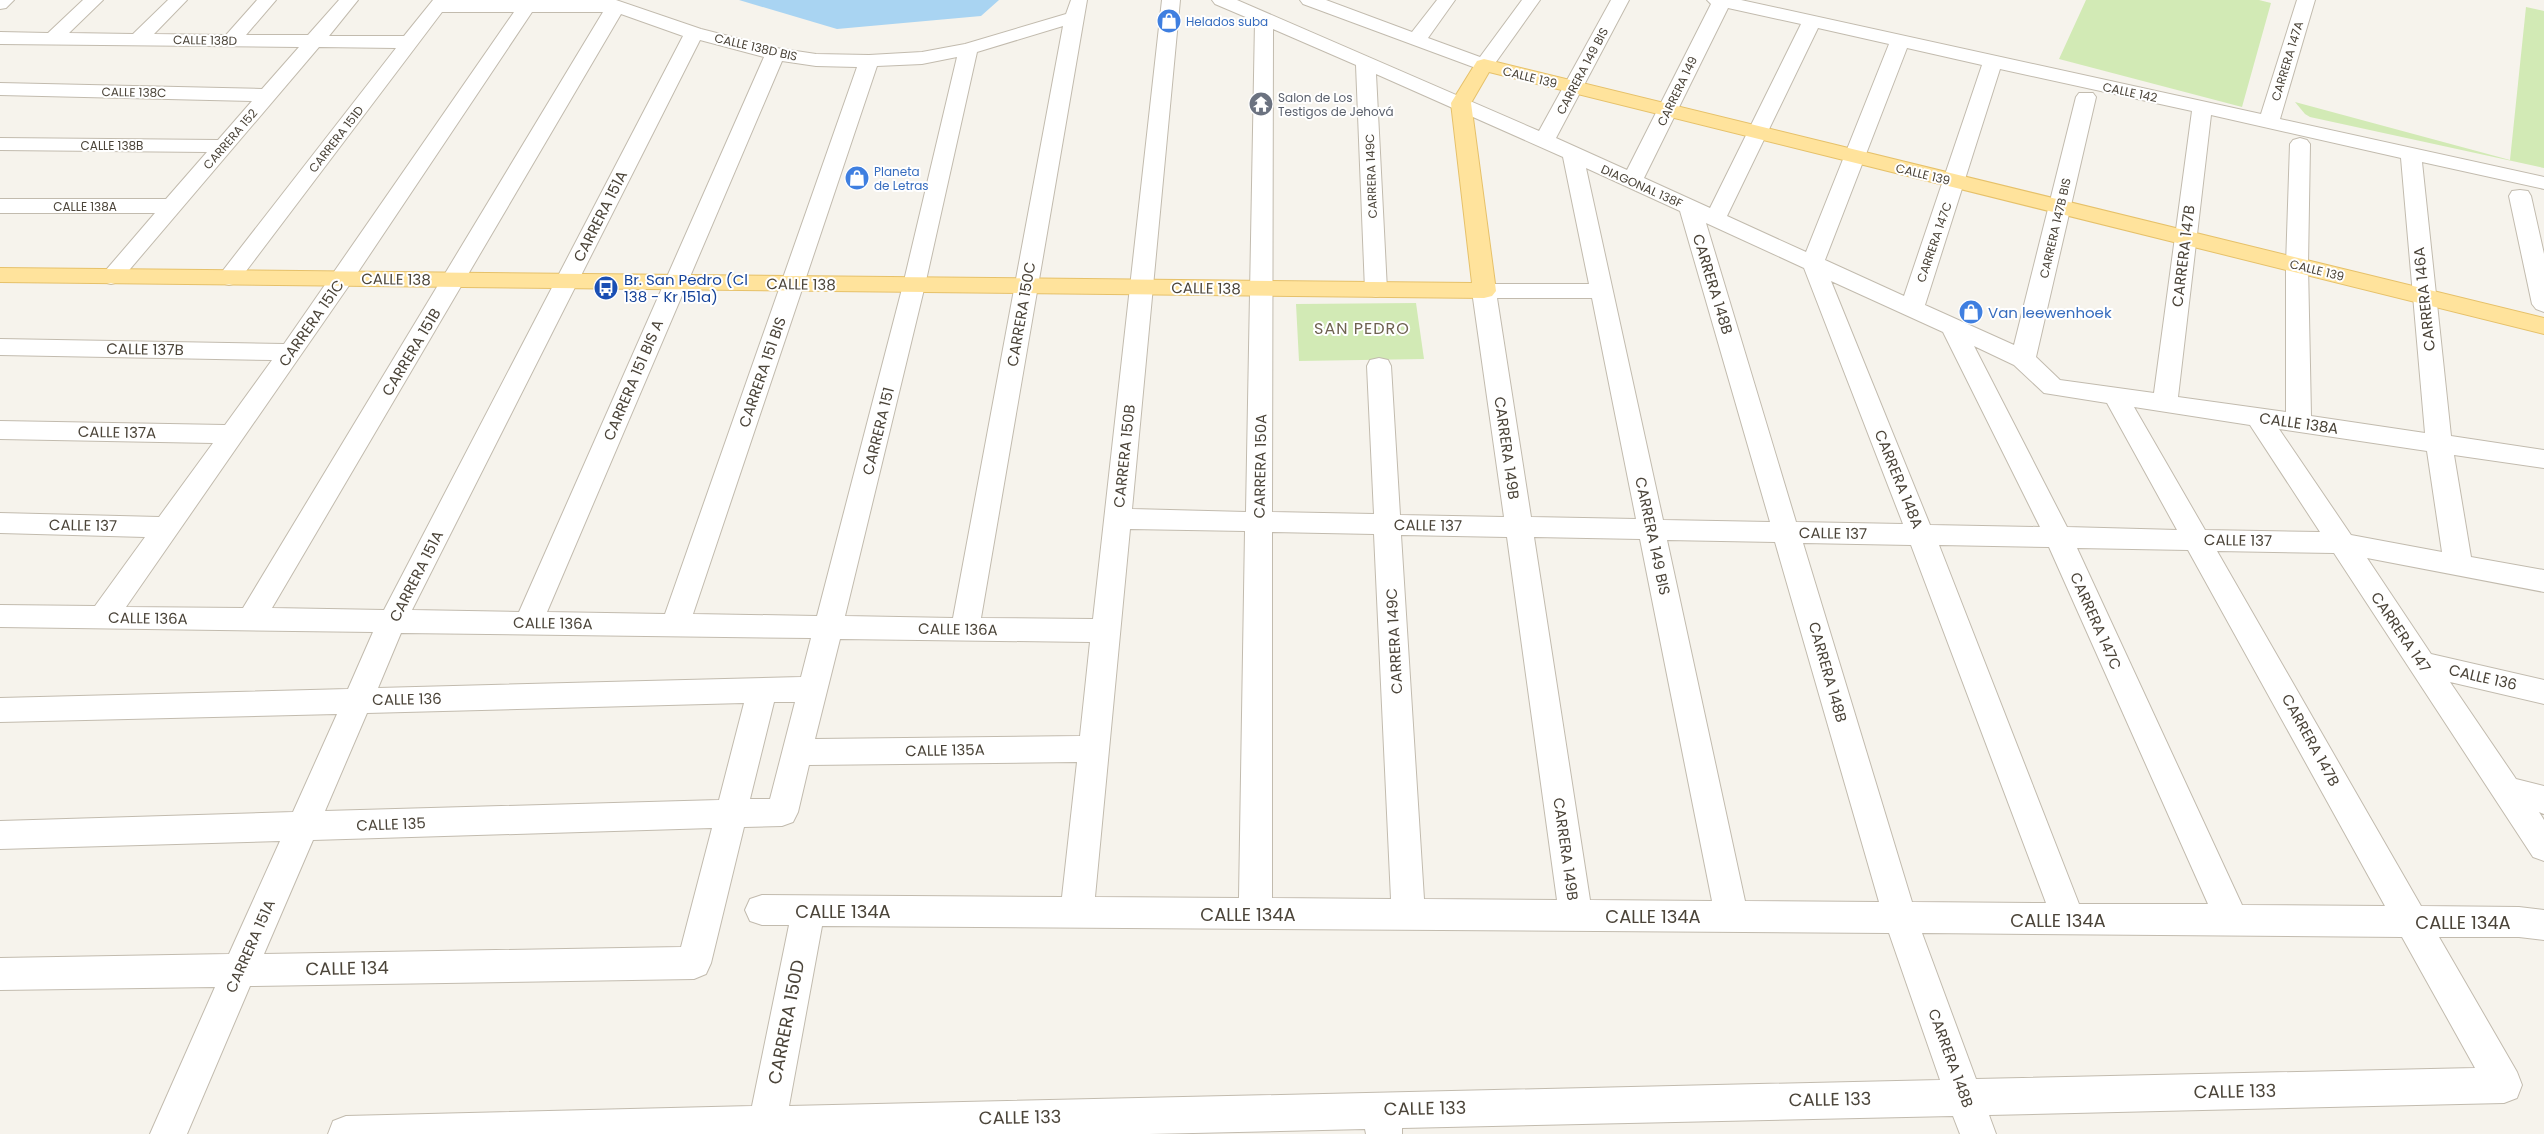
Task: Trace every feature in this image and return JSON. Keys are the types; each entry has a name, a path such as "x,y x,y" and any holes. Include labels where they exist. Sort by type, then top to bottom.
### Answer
{"main road":[{"name":"CALLE 139","path":"1484,66 2544,326"},
{"path":"1461,103 1484,66"},
{"name":"CARRERA 149B","path":"1461,103 1484,291"},
{"name":"CALLE 138","path":"0,275 1484,291"}],"street":[{"path":"0,4 5,0"},
{"path":"53,38 94,0"},
{"path":"138,39 178,0"},
{"path":"231,40 267,0"},
{"name":"CARRERA 152","path":"112,277 349,0"},
{"name":"CARRERA 150B","path":"1077,912 1171,0"},
{"name":"DIAGONAL 138F","path":"1221,0 1461,103 2024,359 2053,387"},
{"name":"CALLE 139","path":"1309,0 1346,6 1416,40 1484,66"},
{"path":"1416,40 1446,0"},
{"path":"1484,66 1531,0"},
{"name":"CARRERA 149 BIS","path":"1544,141 1620,0"},
{"name":"CARRERA 147A","path":"2269,122 2306,0"},
{"name":"CALLE 142","path":"1719,1 2544,183"},
{"name":"CARRERA 149","path":"1632,181 1668,111 1719,1"},
{"name":"CALLE 138D BIS","path":"440,3 529,3 616,6 694,33 775,54 816,60 870,61 922,58 968,49 1077,8"},
{"name":"CARRERA 151D","path":"230,278 440,3"},
{"name":"CARRERA 151C","path":"103,618 342,279 529,3"},
{"name":"CARRERA 151B","path":"251,619 616,6"},
{"name":"CARRERA 150C","path":"965,629 1077,8"},
{"name":"CARRERA 150A","path":"1255,914 1264,18"},
{"name":"CARRERA 148B","path":"1715,219 1812,21"},
{"name":"CARRERA 151A","path":"168,1134 392,621 694,33"},
{"name":"CALLE 138D","path":"2,39 410,42"},
{"path":"1813,263 1900,41"},
{"name":"CARRERA 151","path":"782,812 914,285 968,49"},
{"name":"CARRERA 151 BIS A","path":"528,623 775,54"},
{"name":"CARRERA 151 BIS","path":"674,625 870,61"},
{"name":"CARRERA 147C","path":"1912,308 1993,61"},
{"name":"CARRERA 149C","path":"1366,62 1376,290"},
{"name":"CALLE 138C","path":"0,89 269,95"},
{"name":"CARRERA 147B BIS","path":"2024,359 2086,97"},
{"name":"CARRERA 147B","path":"2165,404 2184,238 2202,108"},
{"name":"CALLE 138B","path":"0,144 224,146"},
{"path":"2299,423 2297,265 2300,144"},
{"name":"CARRERA 149 BIS","path":"1573,154 1732,917"},
{"name":"CARRERA 146A","path":"2411,154 2439,444 2458,564"},
{"path":"2520,196 2544,304"},
{"name":"CALLE 138A","path":"0,206 171,206"},
{"name":"CARRERA 148B","path":"1690,207 1900,918 1978,1134"},
{"name":"CARRERA 148A","path":"1813,263 1921,535 2069,920"},
{"name":"CALLE 138","path":"1484,291 1603,291"},
{"name":"CARRERA 149B","path":"1484,291 1576,916"},
{"name":"CARRERA 147C","path":"1952,326 2058,537 2232,920"},
{"name":"CALLE 137B","path":"0,347 291,352"},
{"name":"CARRERA 149C","path":"1379,366 1408,915"},
{"name":"CALLE 138A","path":"2053,387 2544,459"},
{"name":"CARRERA 147B","path":"2116,396 2199,540 2504,1084"},
{"name":"CARRERA 147","path":"2258,417 2544,847"},
{"name":"CALLE 137A","path":"0,430 233,434"},
{"name":"CALLE 137","path":"1118,519 2341,542 2544,581"},
{"name":"CALLE 137","path":"0,523 166,528"},
{"name":"CALLE 136A","path":"0,616 1106,631"},
{"name":"CALLE 136","path":"2421,663 2544,692"},
{"name":"CALLE 136","path":"0,710 813,689"},
{"path":"732,814 762,690"},
{"name":"CALLE 135A","path":"797,752 1093,749"},
{"path":"2507,790 2544,800"},
{"name":"CALLE 135","path":"0,835 782,812"},
{"name":"CALLE 134","path":"0,974 694,963 732,814"},
{"name":"CALLE 134A","path":"762,910 2232,920 2544,925"},
{"name":"CARRERA 150D","path":"766,1128 808,911"},
{"name":"CALLE 133","path":"346,1134 1383,1121 1964,1097 2504,1084"}],"green space":[{"path":"2086,0 2259,0 2271,3 2242,107 2059,59"},
{"path":"2526,7 2544,11 2544,168 2310,117 2295,102 2510,160"},
{"path":"1416,303 1424,359 1299,361 1296,304"}],"water":[{"path":"739,0 999,0 981,16 837,29"}],"place":[{"name":"Helados suba","path":"1169,21"},
{"name":"Salon de Los Testigos de Jehová","path":"1261,104"},
{"name":"Planeta de Letras","path":"857,178"},
{"name":"Br. San Pedro (Cl 138 - Kr 151a)","path":"606,288"},
{"name":"Van leewenhoek","path":"1971,312"}],"district":[{"name":"SAN PEDRO","path":"1362,328"}]}
